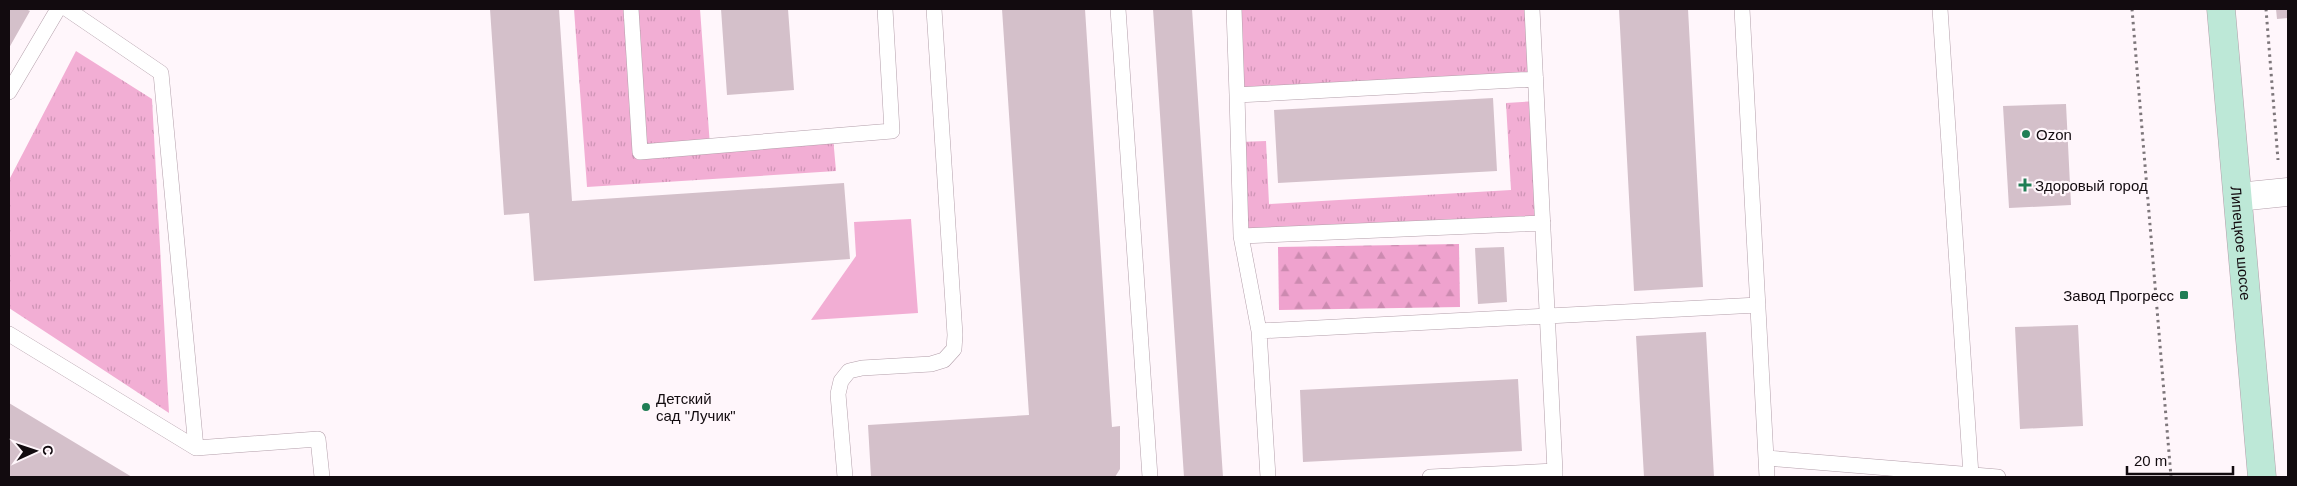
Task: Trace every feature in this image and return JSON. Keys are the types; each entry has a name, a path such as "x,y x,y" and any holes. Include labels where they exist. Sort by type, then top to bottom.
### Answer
{"main road":[{"name":"Липецкое шоссе","path":"2221,9 2262,477"}],"street":[{"path":"2238,197 2284,193"}],"lane":[{"path":"9,92 58,9"},
{"path":"67,9 161,73 196,448"},
{"path":"631,9 640,152 892,131 885,9"},
{"path":"845,477 838,394 841,381 849,371 862,368 931,364 944,360 954,350 955,335 934,9"},
{"path":"1118,9 1150,477"},
{"path":"1234,9 1241,236 1259,331 1268,477"},
{"path":"1430,477 1555,474 1532,9"},
{"path":"1742,9 1767,477"},
{"path":"1940,9 1971,475"},
{"path":"1237,95 1536,78"},
{"path":"1241,236 1543,223"},
{"path":"1259,331 1758,305"},
{"path":"9,334 196,448 318,439 322,477"},
{"path":"1766,458 1998,477"}],"path":[{"path":"2132,9 2171,477"},
{"path":"2266,9 2284,193"}],"green space":[{"path":"574,9 700,9 710,146 833,137 836,171 587,187"},
{"path":"1234,9 1532,9 1536,79 1237,95"},
{"path":"76,51 152,99 169,413 9,308 9,180"},
{"path":"1537,101 1543,223 1241,236 1239,142 1266,141 1269,204 1511,190 1506,103"},
{"path":"911,219 918,313 811,320 856,256 854,222"},
{"path":"1459,244 1460,307 1279,310 1278,247"}],"building":[{"path":"9,9 26,9 30,11 9,48"},
{"path":"490,9 559,9 572,201 844,183 850,259 534,281 529,213 504,215"},
{"path":"721,9 788,9 794,90 727,95"},
{"path":"1002,9 1085,9 1112,427 1120,426 1120,469 1115,477 871,477 868,425 1029,415"},
{"path":"1153,9 1192,9 1223,477 1184,477"},
{"path":"1619,9 1688,9 1703,287 1634,291"},
{"path":"2276,9 2288,9 2288,18 2277,19"},
{"path":"1493,98 1497,171 1278,183 1274,110"},
{"path":"2066,104 2071,205 2009,208 2003,106"},
{"path":"1504,247 1507,302 1478,304 1475,248"},
{"path":"2078,325 2083,426 2020,429 2015,327"},
{"path":"1706,332 1714,477 1644,477 1636,336"},
{"path":"1518,379 1522,451 1303,462 1300,390"},
{"path":"9,403 132,477 9,477"}],"place":[{"name":"Ozon","path":"2026,134"},
{"name":"Здоровый город","path":"2025,185"},
{"name":"Завод Прогресс","path":"2184,295"},
{"name":"Детский сад \"Лучик\"","path":"646,407"}]}
